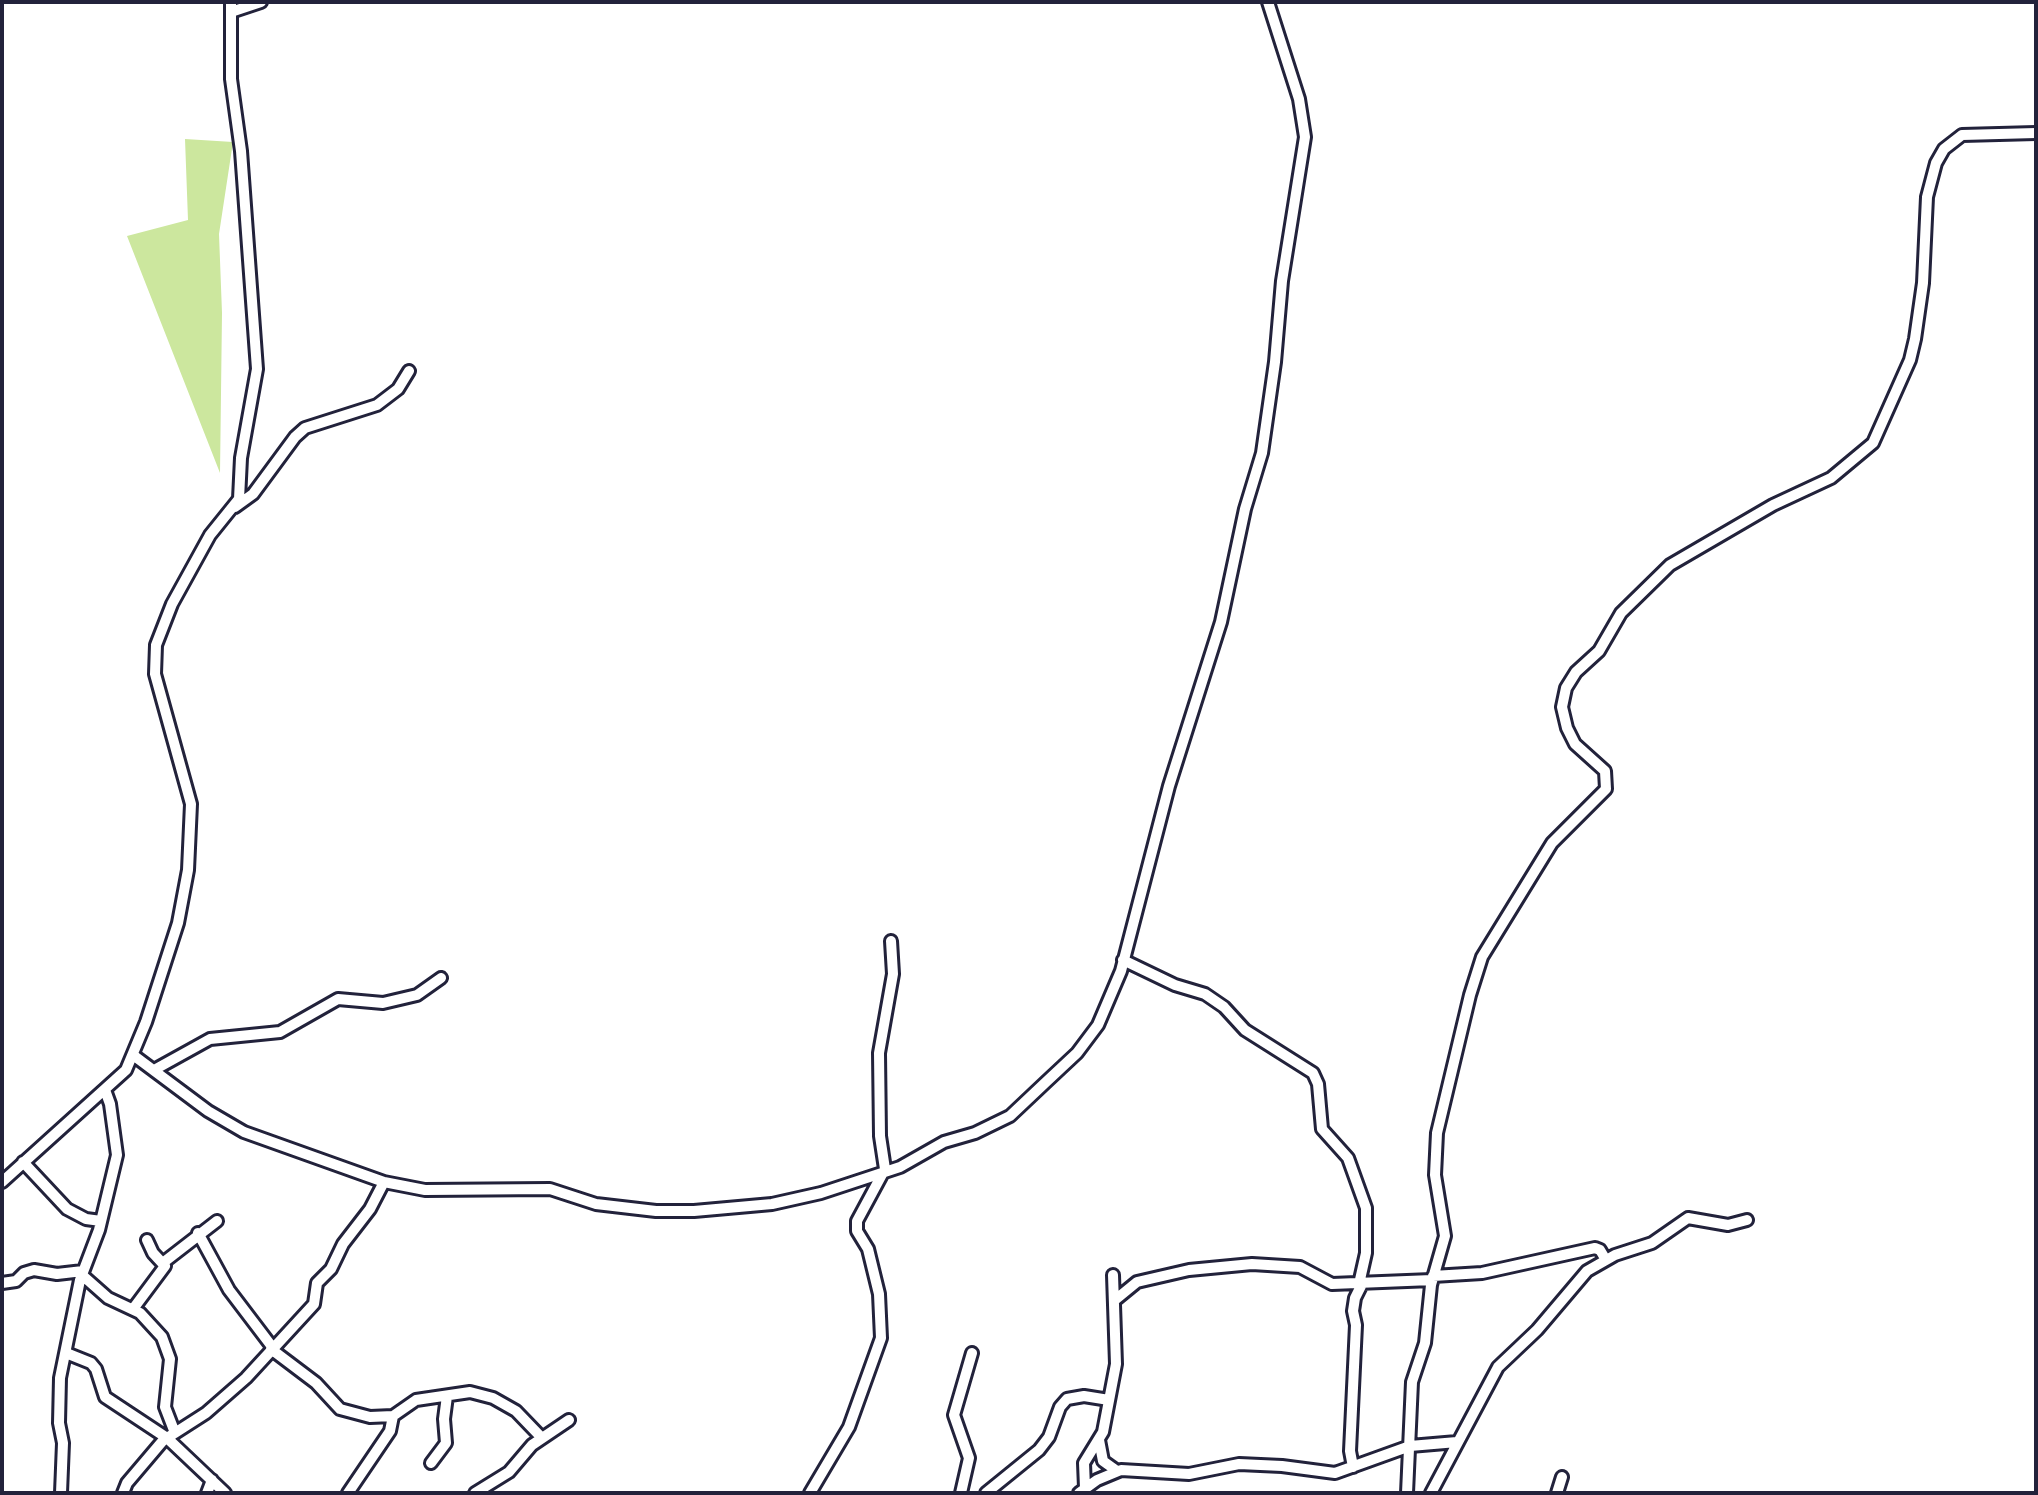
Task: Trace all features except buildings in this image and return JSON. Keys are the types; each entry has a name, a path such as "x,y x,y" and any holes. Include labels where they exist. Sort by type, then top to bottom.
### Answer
{"street":[{"path":"2,1182 126,1070 178,923 188,870 191,804 155,674 156,645 172,604 210,535 239,499 241,457 257,369 241,151 231,79 231,7 261,2"},
{"path":"133,1055 208,1111 244,1132 384,1182 425,1190 550,1189 596,1204 656,1211 694,1212 772,1204 821,1193 886,1169 900,1167 944,1142 975,1133 1010,1116 1077,1053 1098,1025 1124,960 1169,786 1221,622 1245,509 1262,453 1275,362 1282,281 1305,137 1299,99 1268,2"},
{"path":"1407,1493 1412,1382 1424,1343 1433,1278 1445,1236 1434,1175 1437,1133 1458,1038 1482,957 1552,843 1606,789 1605,771 1575,744 1567,728 1562,707 1566,688 1577,672 1599,652 1621,613 1670,565 1773,505 1831,478 1873,443 1910,360 1915,340 1924,271 1927,197 1936,163 1944,149 1962,135 2036,133"},
{"path":"233,508 253,494 295,437 305,428 377,405 398,389 409,371"},
{"path":"810,1493 849,1427 881,1338 879,1294 868,1249 857,1231 857,1221 886,1169 880,1136 879,1053 893,974 891,941"},
{"path":"1124,960 1175,985 1205,994 1224,1007 1245,1030 1313,1073 1318,1084 1322,1129 1348,1157 1366,1208 1366,1253 1353,1311 1356,1325 1350,1434 1353,1467"},
{"path":"153,1070 210,1039 280,1032 338,999 383,1003 417,995 441,978"},
{"path":"61,1493 63,1443 58,1397 83,1273 101,1221 117,1155 110,1104 105,1090"},
{"path":"23,1162 67,1209 86,1219 101,1221"},
{"path":"123,1493 127,1483 169,1436 216,1405 246,1378 314,1304 317,1283 331,1269 343,1244 370,1209 384,1182"},
{"path":"1431,1493 1498,1367 1537,1331 1580,1277 1606,1260 1652,1243 1688,1218 1728,1225 1747,1220"},
{"path":"133,1310 164,1270 164,1262 198,1233 218,1221"},
{"path":"198,1233 231,1293 272,1349 316,1382 340,1409 370,1417 393,1416 416,1400 470,1392 493,1398 516,1411 541,1437"},
{"path":"147,1240 153,1253 164,1262"},
{"path":"1115,1300 1137,1282 1189,1270 1252,1264 1300,1267 1332,1284 1360,1284 1482,1273 1595,1248 1600,1250 1606,1260"},
{"path":"2,1283 16,1281 24,1273 34,1270 57,1274 83,1273 108,1298 150,1322 162,1337 170,1359 165,1407 169,1436"},
{"path":"1082,1491 1084,1463 1099,1440 1117,1349 1113,1275"},
{"path":"66,1353 96,1369 105,1397 169,1436 225,1493"},
{"path":"961,1493 969,1458 954,1415 972,1353"},
{"path":"430,1463 446,1443 443,1419 447,1396"},
{"path":"986,1493 1039,1450 1049,1437 1060,1407 1067,1399 1084,1396 1109,1400"},
{"path":"349,1493 390,1431 393,1416"},
{"path":"475,1493 509,1472 541,1437 569,1420"},
{"path":"1099,1440 1103,1461 1117,1471"},
{"path":"1082,1491 1117,1471 1189,1474 1239,1464 1335,1473 1410,1446 1457,1442"},
{"path":"1557,1493 1562,1477"},
{"path":"207,1493 212,1480"},
{"path":"349,1493 360,1493"}],"green space":[{"path":"185,139 233,142 219,234 222,313 220,473 127,236 188,220"}]}
